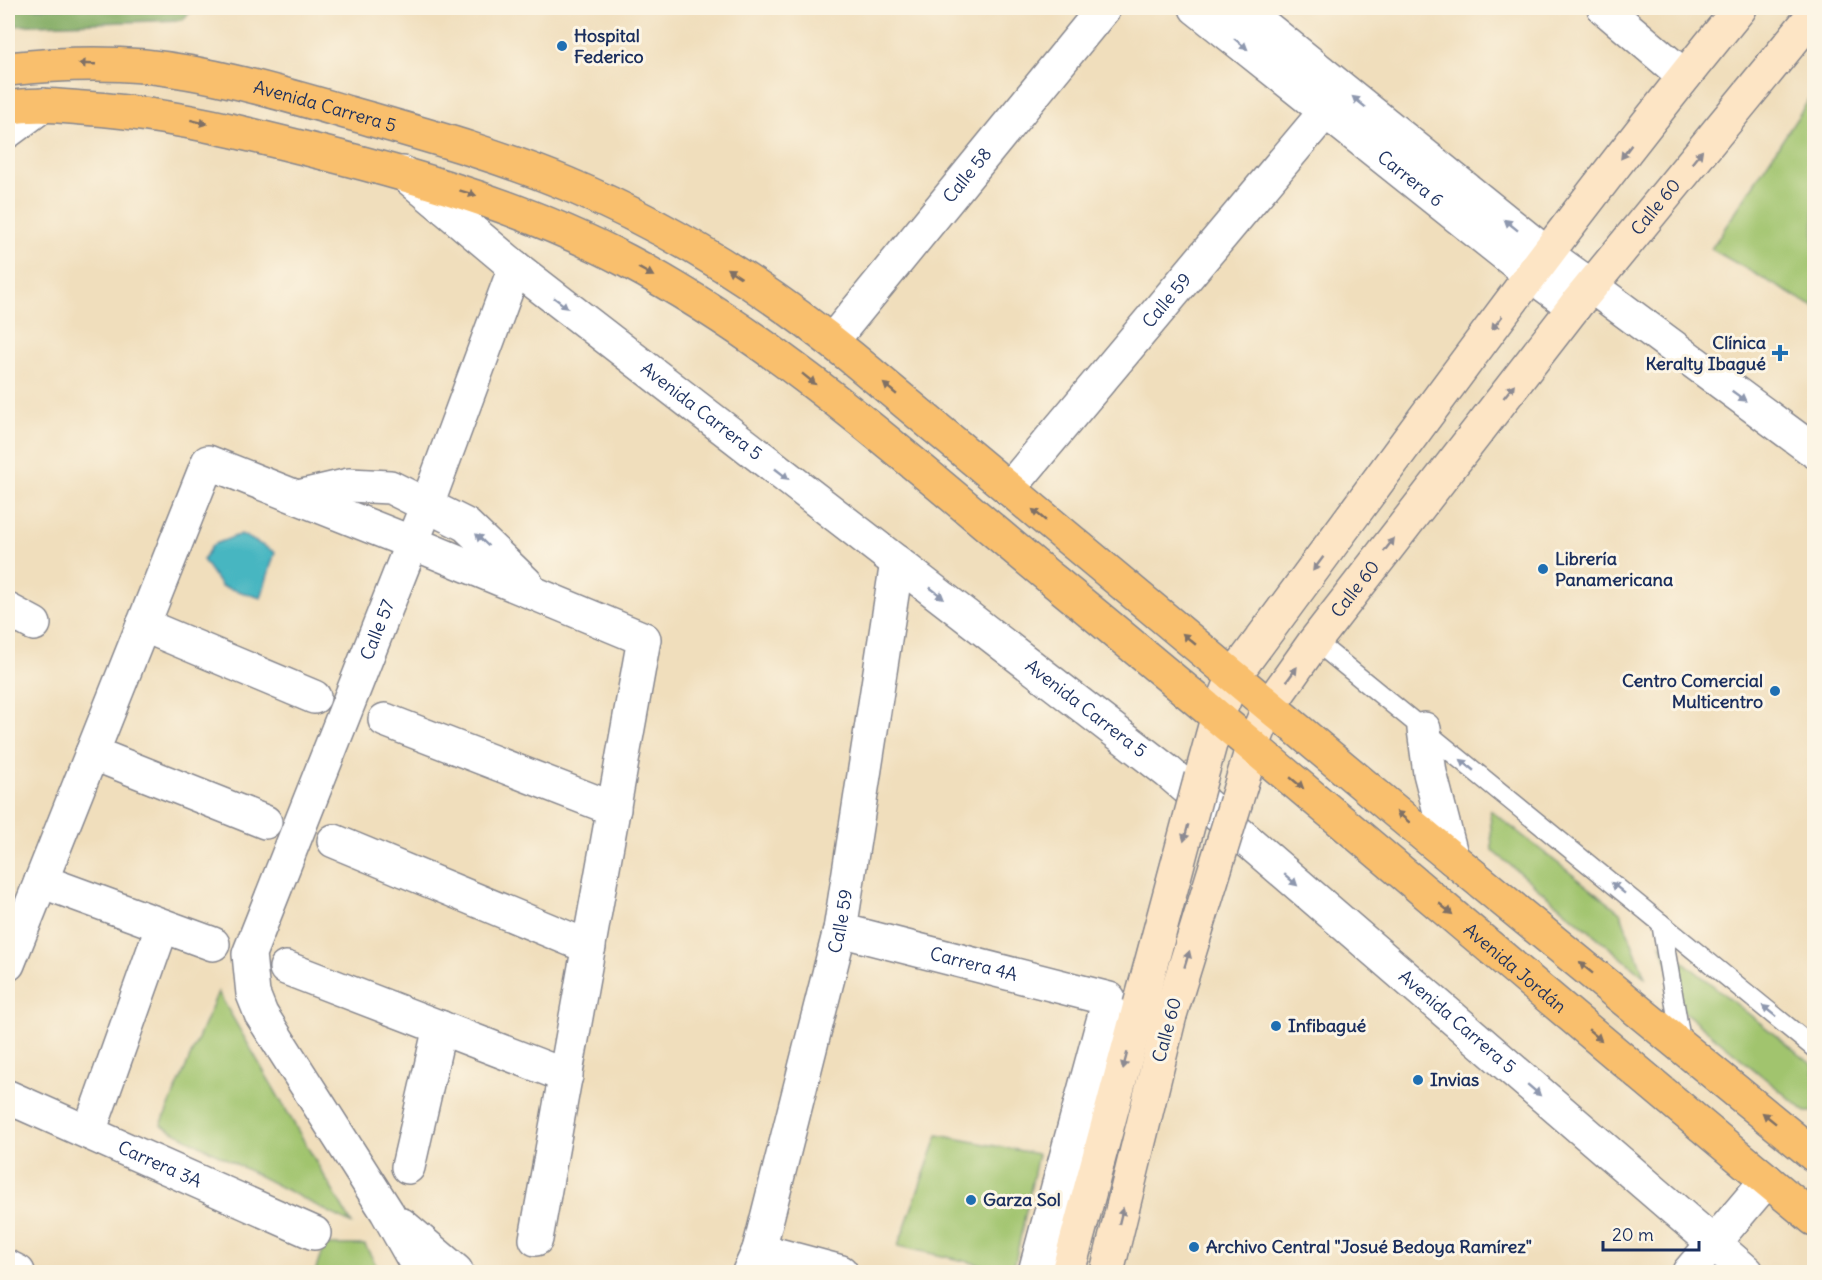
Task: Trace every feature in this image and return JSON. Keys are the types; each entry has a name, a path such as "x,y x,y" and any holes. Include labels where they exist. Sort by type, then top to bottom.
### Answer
{"main road":[{"name":"Calle 60","path":"1107,1272 1201,777 1218,715 1234,676 1540,266 1684,76 1740,8"},
{"name":"Calle 60","path":"1068,1272 1155,1010 1236,801 1253,745 1269,706 1315,641 1582,297 1815,14"},
{"name":"Avenida Carrera 5","path":"8,69 60,63 145,66 224,80 325,106 491,155 567,184 632,215 703,253 832,341 1234,676"},
{"name":"Avenida Carrera 5","path":"8,108 43,105 141,112 185,119 403,173 481,197 555,226 624,259 686,294 747,333 829,395 1218,715"},
{"path":"1234,676 1682,1048 1812,1147"},
{"name":"Avenida Jordán","path":"1218,715 1815,1219"}],"street":[{"name":"Calle 58","path":"832,341 1104,8"},
{"name":"Carrera 6","path":"1196,8 1325,112 1582,297 1640,325 1815,451"},
{"name":"Carrera 6","path":"1242,8 1540,266"},
{"path":"1604,8 1684,76"},
{"path":"8,132 43,105"},
{"name":"Calle 59","path":"1009,489 1325,112"},
{"name":"Avenida Carrera 5","path":"403,173 515,267 1168,772 1747,1272"},
{"name":"Calle 57","path":"387,1212 261,1014 253,993 249,954 428,505 515,267"},
{"path":"8,964 208,462 413,543 644,639 536,1239"},
{"path":"298,497 350,486 390,487 466,525 539,596"},
{"name":"Calle 59","path":"754,1261 840,930 897,562"},
{"path":"143,625 314,697"},
{"path":"385,720 614,810"},
{"path":"1424,729 1430,773 1452,858"},
{"path":"92,753 266,822"},
{"path":"334,841 589,947"},
{"path":"40,881 213,944"},
{"path":"89,1132 162,927"},
{"name":"Carrera 4A","path":"840,930 1108,999 1035,1272"},
{"path":"286,968 566,1076"},
{"path":"408,1167 440,1027"},
{"name":"Carrera 3A","path":"8,1097 314,1233"},
{"path":"1689,1272 1767,1180"},
{"path":"387,1212 457,1272"},
{"path":"387,1212 421,1272"},
{"path":"754,1261 841,1272"},
{"path":"8,1267 18,1272"}],"lane":[{"path":"1315,641 1815,1048"},
{"path":"1661,923 1682,1048"}],"green space":[{"path":"8,8 194,8 183,20 8,26"},
{"path":"1814,92 1814,307 1711,249"},
{"path":"1490,810 1620,912 1645,977 1492,850"},
{"path":"1661,944 1814,1066 1814,1112 1806,1112 1682,1010"},
{"path":"218,992 352,1224 161,1125"},
{"name":"Garza Sol","path":"938,1135 1038,1154 1013,1272 898,1246"},
{"path":"324,1245 365,1245 380,1272 315,1272"}],"water":[{"path":"241,534 275,552 261,598 221,586 203,560 212,545"}],"place":[{"name":"Hospital Federico","path":"562,46"},
{"name":"Clínica Keralty Ibagué","path":"1780,353"},
{"name":"Librería Panamericana","path":"1543,569"},
{"name":"Centro Comercial Multicentro","path":"1775,691"},
{"name":"Infibagué","path":"1276,1026"},
{"name":"Invias","path":"1418,1080"},
{"name":"Garza Sol","path":"971,1200"},
{"name":"Archivo Central \"Josué Bedoya Ramírez\"","path":"1194,1247"}]}
